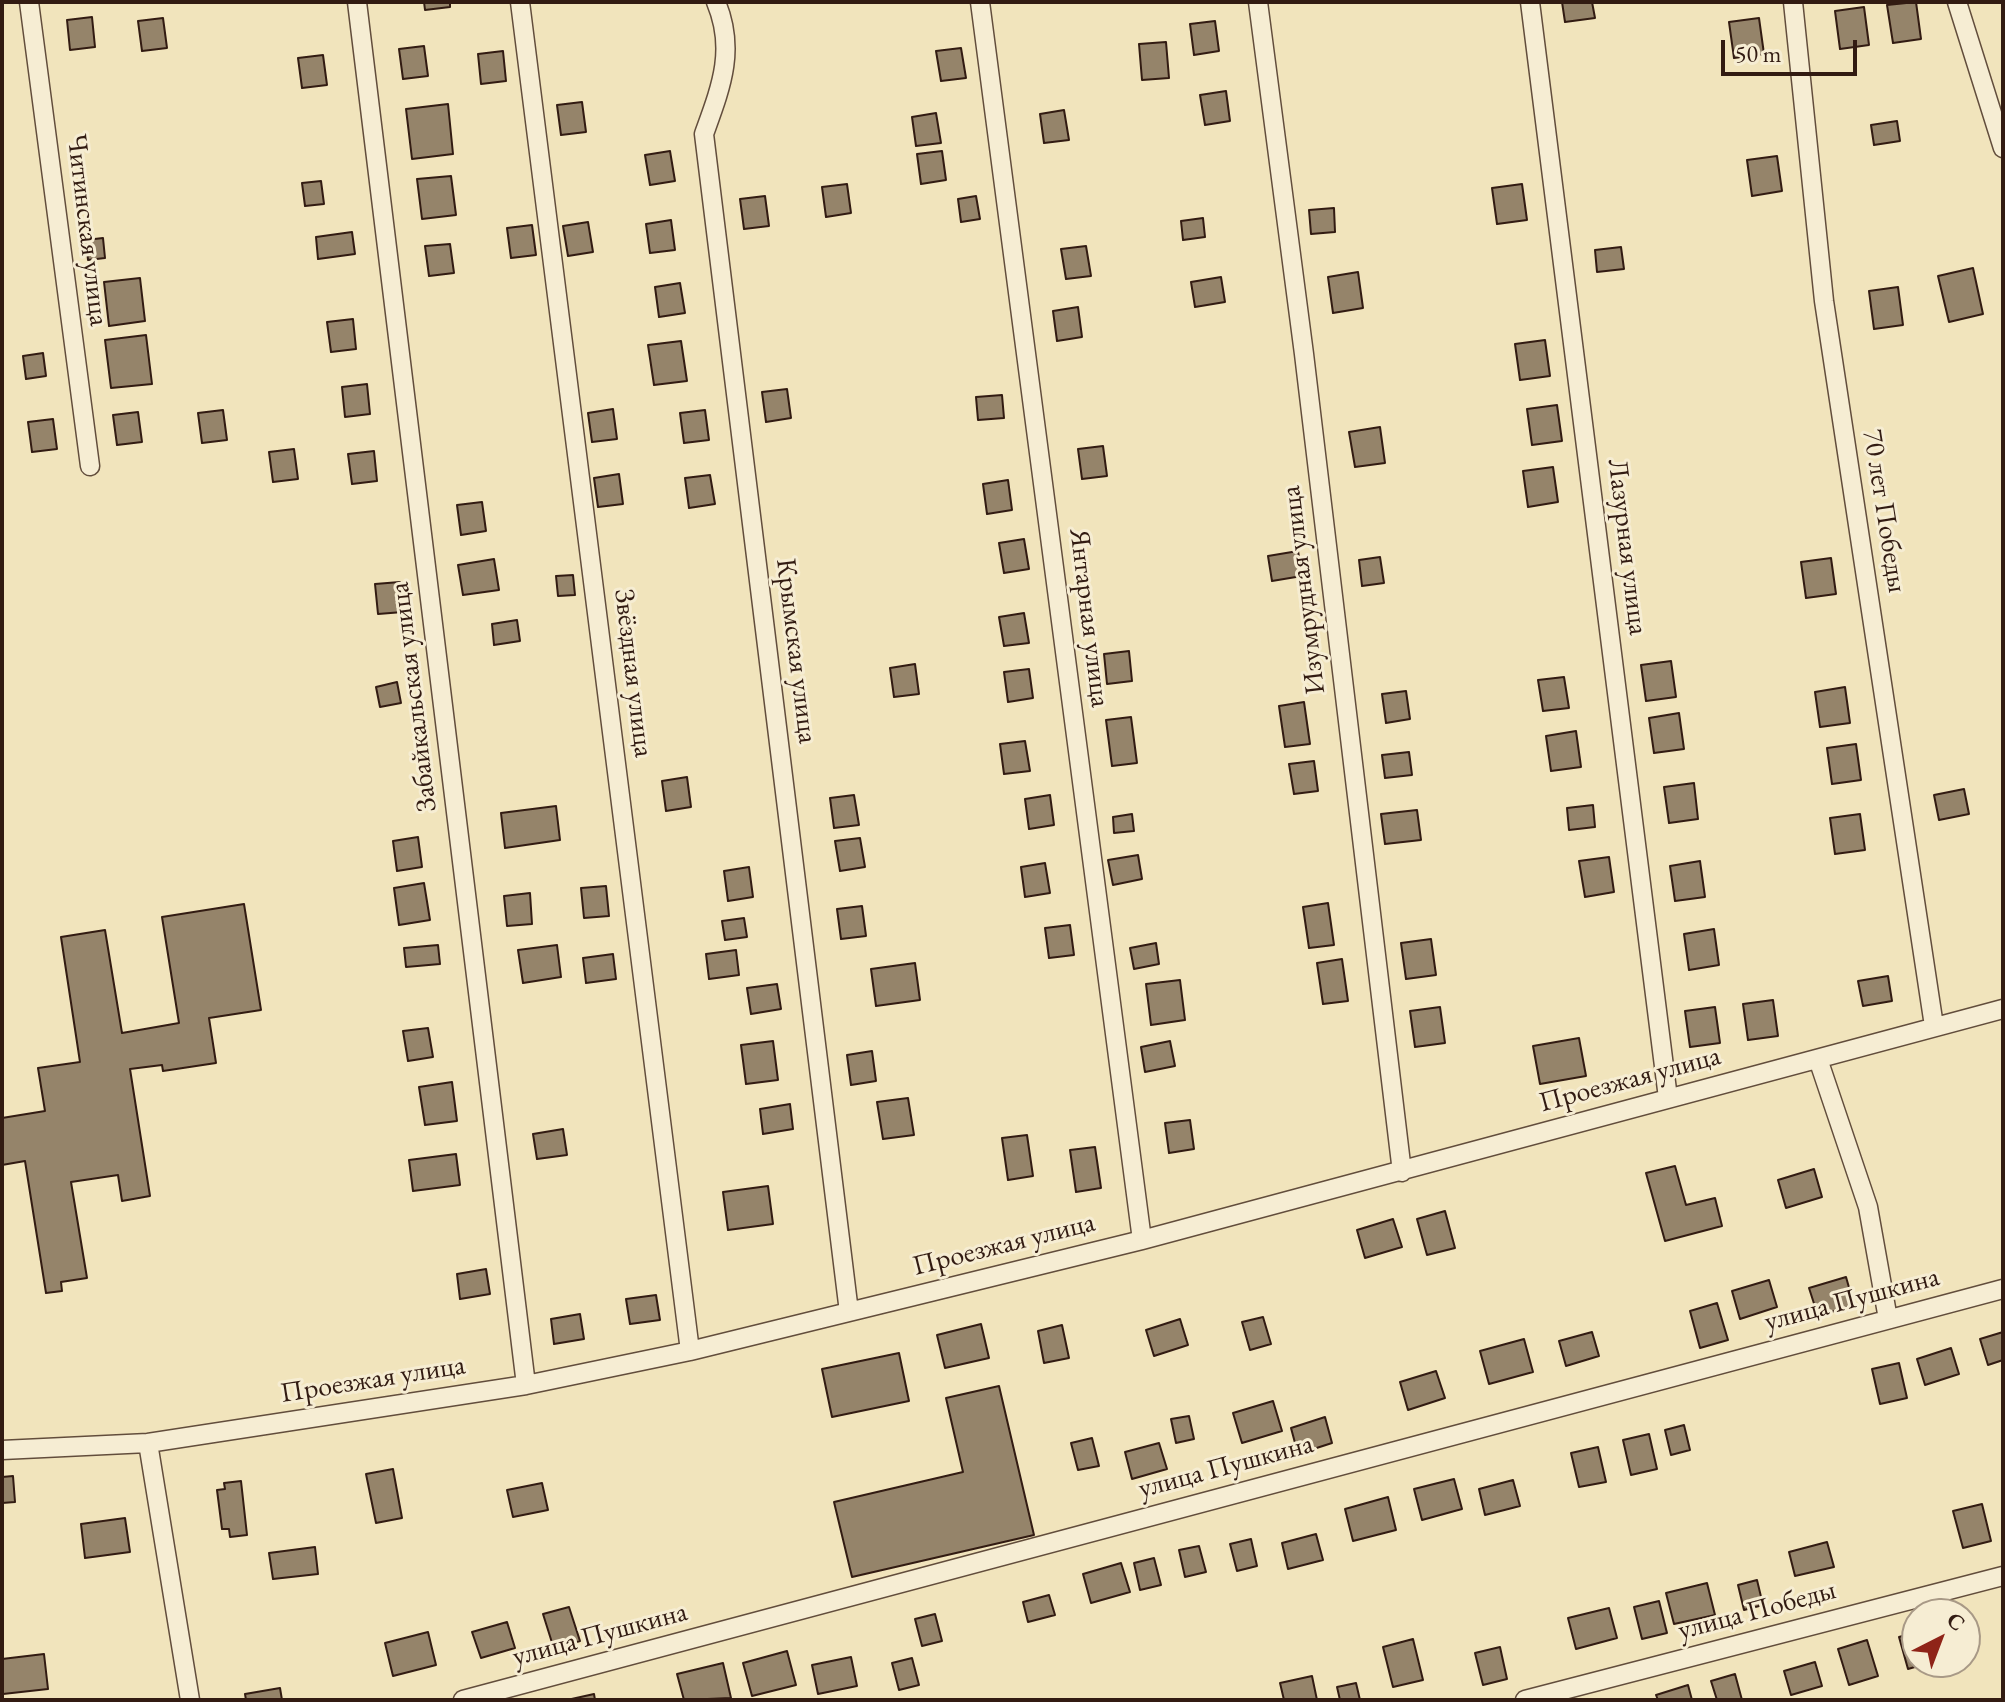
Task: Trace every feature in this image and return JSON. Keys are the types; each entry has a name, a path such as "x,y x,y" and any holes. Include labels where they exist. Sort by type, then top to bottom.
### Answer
{"street":[{"name":"Читинская улица","path":"29,2 90,466"},
{"name":"Забайкальская улица","path":"357,2 526,1385"},
{"name":"Звёздная улица","path":"520,2 690,1351"},
{"name":"Крымская улица","path":"716,2 724,22 728,51 723,81 704,134 849,1312"},
{"name":"Янтарная улица","path":"980,2 1142,1240"},
{"name":"Изумрудная улица","path":"1258,2 1304,354 1402,1172"},
{"name":"Лазурная улица","path":"1530,2 1668,1098"},
{"name":"70 лет Победы","path":"1793,2 1824,301 1934,1026"},
{"path":"1957,2 2003,148"},
{"name":"Проезжая улица","path":"2,1450 148,1443 526,1385 690,1351 1142,1240 2003,1009"},
{"path":"1818,1059 1868,1207 1888,1319"},
{"name":"улица Пушкина","path":"463,1700 2003,1289"},
{"path":"148,1443 190,1700"},
{"name":"улица Победы","path":"1525,1700 2003,1576"}],"building":[{"path":"424,2 450,2 450,7 425,10"},
{"path":"1562,2 1592,2 1595,18 1565,22"},
{"path":"1916,2 1921,39 1893,43 1887,5"},
{"path":"1864,7 1869,45 1840,49 1835,11"},
{"path":"92,17 95,47 70,50 67,20"},
{"path":"163,18 167,48 142,51 138,21"},
{"path":"1759,18 1764,54 1734,58 1729,22"},
{"path":"1215,21 1219,51 1194,55 1190,24"},
{"path":"1166,42 1169,78 1142,80 1139,44"},
{"path":"424,46 428,76 403,79 399,49"},
{"path":"961,48 966,78 941,81 936,51"},
{"path":"503,51 506,81 481,84 478,54"},
{"path":"323,55 327,85 302,88 298,58"},
{"path":"1226,91 1230,121 1205,125 1200,95"},
{"path":"582,102 586,132 561,135 557,105"},
{"path":"448,104 453,154 412,159 406,109"},
{"path":"1064,110 1069,140 1044,143 1040,114"},
{"path":"936,113 941,143 916,146 912,117"},
{"path":"1897,121 1900,141 1874,145 1871,125"},
{"path":"670,151 675,181 650,185 645,155"},
{"path":"942,151 946,180 921,184 917,154"},
{"path":"1777,156 1782,191 1752,196 1747,160"},
{"path":"451,176 456,215 422,219 417,179"},
{"path":"321,181 324,204 305,206 302,183"},
{"path":"847,184 851,213 826,217 822,187"},
{"path":"1522,184 1527,220 1497,224 1492,188"},
{"path":"765,196 769,226 744,229 740,199"},
{"path":"976,196 980,219 961,222 958,199"},
{"path":"1334,208 1335,232 1311,234 1309,210"},
{"path":"1203,218 1205,237 1183,240 1181,221"},
{"path":"671,220 675,250 650,253 646,224"},
{"path":"588,222 593,252 568,256 563,226"},
{"path":"532,225 536,255 511,258 507,228"},
{"path":"352,232 355,254 318,259 316,237"},
{"path":"103,238 105,258 88,260 86,240"},
{"path":"450,244 454,273 429,276 425,246"},
{"path":"1086,246 1091,276 1066,279 1061,249"},
{"path":"1621,247 1624,269 1597,272 1595,250"},
{"path":"1973,268 1983,314 1949,322 1938,276"},
{"path":"1358,272 1363,308 1333,313 1328,277"},
{"path":"1221,277 1225,302 1195,307 1191,282"},
{"path":"140,278 145,321 109,326 104,282"},
{"path":"680,283 685,313 659,317 655,287"},
{"path":"1898,287 1903,325 1874,329 1869,291"},
{"path":"1078,307 1082,337 1057,341 1053,311"},
{"path":"353,319 356,349 331,352 327,322"},
{"path":"146,335 152,384 111,388 105,340"},
{"path":"1545,340 1550,376 1520,380 1515,344"},
{"path":"681,341 687,381 654,385 648,345"},
{"path":"43,353 46,376 26,379 23,356"},
{"path":"367,384 370,414 345,417 342,387"},
{"path":"787,389 791,418 766,422 762,392"},
{"path":"1002,395 1004,418 978,420 976,397"},
{"path":"1557,405 1562,441 1532,445 1527,409"},
{"path":"613,409 617,439 592,442 588,413"},
{"path":"223,410 227,440 202,443 198,413"},
{"path":"705,410 709,440 684,443 680,413"},
{"path":"138,412 142,442 117,445 113,415"},
{"path":"53,419 57,449 32,452 28,422"},
{"path":"1380,427 1385,463 1355,467 1349,432"},
{"path":"1103,446 1107,476 1082,479 1078,449"},
{"path":"294,449 298,479 273,482 269,452"},
{"path":"374,451 377,481 352,484 348,454"},
{"path":"1553,467 1558,502 1528,507 1523,471"},
{"path":"619,474 623,504 598,507 594,478"},
{"path":"710,475 715,504 689,508 685,478"},
{"path":"1008,480 1012,510 987,514 983,484"},
{"path":"482,502 486,531 461,535 457,505"},
{"path":"1024,539 1029,569 1004,573 999,543"},
{"path":"1298,551 1302,576 1272,581 1268,556"},
{"path":"1380,557 1384,583 1362,586 1359,560"},
{"path":"1831,558 1836,594 1806,598 1801,562"},
{"path":"494,559 499,590 463,595 458,565"},
{"path":"573,575 575,595 558,596 556,576"},
{"path":"400,582 403,612 378,614 375,584"},
{"path":"1024,613 1029,643 1004,646 999,617"},
{"path":"517,620 520,641 494,645 492,624"},
{"path":"1129,651 1132,681 1107,684 1104,654"},
{"path":"1671,661 1676,697 1646,701 1641,665"},
{"path":"915,664 919,694 894,697 890,668"},
{"path":"1029,669 1033,698 1008,702 1004,672"},
{"path":"1564,677 1569,708 1543,711 1538,680"},
{"path":"397,682 401,703 380,707 376,687"},
{"path":"1845,687 1850,723 1820,727 1815,692"},
{"path":"1406,691 1410,719 1386,723 1382,694"},
{"path":"1304,702 1310,744 1285,747 1279,706"},
{"path":"1679,713 1684,749 1654,753 1649,718"},
{"path":"1131,717 1137,763 1112,766 1106,720"},
{"path":"1576,731 1581,767 1551,771 1546,736"},
{"path":"1025,741 1030,771 1004,774 1000,744"},
{"path":"1856,744 1861,780 1832,784 1827,748"},
{"path":"1409,752 1412,775 1385,778 1382,755"},
{"path":"1314,761 1318,791 1294,794 1289,764"},
{"path":"687,777 691,807 666,811 662,781"},
{"path":"1694,783 1698,819 1669,823 1664,787"},
{"path":"1964,789 1969,814 1939,820 1934,795"},
{"path":"854,795 859,825 834,828 830,798"},
{"path":"1050,795 1054,825 1029,829 1025,799"},
{"path":"1593,805 1595,827 1569,830 1567,808"},
{"path":"556,806 560,840 505,848 501,813"},
{"path":"1417,810 1421,840 1385,844 1381,814"},
{"path":"1132,814 1134,831 1114,833 1113,817"},
{"path":"1860,814 1865,850 1835,854 1830,818"},
{"path":"418,837 422,867 397,871 393,841"},
{"path":"860,838 865,867 840,871 835,841"},
{"path":"1138,855 1142,879 1113,885 1108,860"},
{"path":"1609,857 1614,892 1585,897 1579,861"},
{"path":"1700,861 1705,897 1675,901 1670,866"},
{"path":"1045,863 1050,893 1025,897 1021,867"},
{"path":"749,867 753,897 728,901 724,871"},
{"path":"424,883 430,920 399,925 394,888"},
{"path":"606,886 609,916 584,918 581,888"},
{"path":"530,893 532,924 507,926 504,896"},
{"path":"1328,903 1334,945 1309,948 1303,907"},
{"path":"244,904 261,1010 209,1018 216,1063 163,1071 162,1065 130,1069 150,1196 122,1201 118,1175 71,1182 87,1278 61,1282 62,1291 46,1293 25,1161 2,1165 2,1118 45,1111 38,1068 80,1062 61,937 105,930 122,1033 179,1023 162,917"},
{"path":"862,906 866,936 841,939 837,909"},
{"path":"744,918 747,937 725,940 722,921"},
{"path":"1070,925 1074,955 1049,958 1045,928"},
{"path":"1714,929 1719,965 1689,970 1684,934"},
{"path":"1431,939 1436,975 1406,979 1401,943"},
{"path":"1156,943 1159,964 1134,969 1130,948"},
{"path":"438,945 440,964 406,967 404,948"},
{"path":"557,945 561,977 523,983 518,950"},
{"path":"736,950 739,975 709,979 706,954"},
{"path":"613,954 616,979 586,983 583,958"},
{"path":"1342,959 1348,1001 1323,1004 1317,963"},
{"path":"915,963 920,1000 876,1006 871,969"},
{"path":"1888,976 1892,1001 1863,1006 1858,981"},
{"path":"1180,980 1185,1020 1151,1025 1146,984"},
{"path":"777,984 781,1009 751,1014 747,988"},
{"path":"1773,1000 1778,1036 1748,1040 1743,1004"},
{"path":"1440,1007 1445,1043 1415,1047 1410,1011"},
{"path":"1715,1007 1720,1043 1690,1047 1685,1011"},
{"path":"428,1028 433,1057 408,1061 403,1031"},
{"path":"1579,1038 1586,1076 1540,1084 1533,1046"},
{"path":"773,1041 778,1080 746,1084 741,1045"},
{"path":"1170,1041 1175,1066 1145,1072 1141,1047"},
{"path":"872,1051 876,1081 851,1085 847,1055"},
{"path":"452,1082 457,1121 425,1125 419,1087"},
{"path":"908,1098 914,1135 883,1139 877,1102"},
{"path":"790,1104 793,1129 763,1134 760,1109"},
{"path":"1190,1120 1194,1149 1169,1153 1165,1123"},
{"path":"563,1129 567,1155 537,1159 533,1134"},
{"path":"1027,1135 1033,1176 1008,1180 1002,1138"},
{"path":"1095,1147 1101,1188 1076,1192 1070,1150"},
{"path":"456,1154 460,1185 413,1191 409,1160"},
{"path":"1675,1166 1686,1205 1715,1198 1722,1226 1665,1241 1646,1173"},
{"path":"1814,1169 1822,1197 1786,1208 1778,1180"},
{"path":"768,1186 773,1224 728,1230 723,1192"},
{"path":"1445,1211 1455,1248 1427,1255 1417,1219"},
{"path":"1393,1219 1402,1247 1365,1258 1357,1230"},
{"path":"486,1269 490,1294 460,1299 457,1274"},
{"path":"1846,1277 1854,1305 1818,1316 1809,1288"},
{"path":"1769,1280 1777,1307 1740,1319 1732,1291"},
{"path":"656,1295 660,1320 630,1324 626,1299"},
{"path":"1717,1303 1728,1340 1700,1348 1690,1311"},
{"path":"580,1314 584,1339 554,1344 551,1319"},
{"path":"1263,1317 1271,1344 1250,1350 1242,1322"},
{"path":"1180,1319 1188,1345 1154,1356 1146,1330"},
{"path":"981,1324 989,1358 945,1368 937,1335"},
{"path":"1062,1325 1069,1358 1044,1363 1038,1331"},
{"path":"1592,1332 1599,1356 1566,1366 1559,1341"},
{"path":"2003,1332 2003,1360 1988,1365 1980,1339"},
{"path":"1524,1339 1533,1372 1489,1384 1480,1351"},
{"path":"1951,1348 1959,1374 1925,1385 1917,1359"},
{"path":"899,1353 909,1401 832,1417 822,1369"},
{"path":"1899,1363 1907,1398 1880,1404 1872,1369"},
{"path":"1436,1371 1445,1398 1408,1410 1400,1382"},
{"path":"999,1386 1034,1535 852,1577 834,1502 963,1472 946,1398"},
{"path":"1273,1401 1282,1431 1242,1443 1233,1413"},
{"path":"1189,1416 1194,1439 1176,1443 1171,1419"},
{"path":"1325,1417 1332,1443 1298,1454 1291,1428"},
{"path":"1684,1425 1690,1450 1671,1455 1665,1430"},
{"path":"1649,1434 1657,1469 1631,1475 1623,1440"},
{"path":"1092,1438 1099,1466 1078,1470 1071,1443"},
{"path":"1159,1443 1167,1469 1132,1479 1125,1452"},
{"path":"1598,1447 1606,1482 1579,1487 1571,1453"},
{"path":"393,1469 402,1518 376,1523 366,1474"},
{"path":"13,1476 15,1502 2,1503 2,1477"},
{"path":"1454,1479 1462,1509 1422,1520 1414,1489"},
{"path":"1513,1480 1520,1506 1485,1515 1479,1489"},
{"path":"241,1481 247,1535 230,1537 229,1529 222,1529 217,1490 225,1489 224,1483"},
{"path":"542,1483 548,1510 513,1517 507,1490"},
{"path":"1388,1497 1396,1530 1353,1541 1345,1509"},
{"path":"1982,1504 1991,1541 1963,1548 1953,1511"},
{"path":"125,1518 130,1552 85,1558 81,1524"},
{"path":"1316,1534 1323,1560 1288,1569 1282,1543"},
{"path":"1251,1539 1257,1566 1237,1571 1230,1544"},
{"path":"1827,1542 1834,1567 1795,1576 1789,1552"},
{"path":"1199,1546 1206,1572 1185,1577 1179,1550"},
{"path":"315,1547 318,1574 273,1579 269,1553"},
{"path":"1154,1558 1161,1585 1140,1590 1134,1563"},
{"path":"1121,1563 1130,1592 1091,1603 1083,1574"},
{"path":"1757,1580 1763,1605 1744,1610 1738,1585"},
{"path":"1707,1583 1715,1615 1674,1624 1666,1593"},
{"path":"1049,1595 1055,1615 1028,1622 1023,1602"},
{"path":"1659,1601 1667,1633 1642,1639 1634,1607"},
{"path":"569,1607 580,1641 554,1649 543,1614"},
{"path":"1609,1608 1617,1638 1576,1649 1568,1618"},
{"path":"935,1614 942,1641 922,1646 915,1619"},
{"path":"507,1622 515,1648 481,1658 472,1632"},
{"path":"428,1632 436,1665 393,1676 385,1643"},
{"path":"1413,1639 1423,1680 1393,1687 1383,1647"},
{"path":"1867,1640 1878,1676 1849,1685 1838,1649"},
{"path":"1500,1647 1507,1679 1483,1685 1475,1653"},
{"path":"787,1651 796,1685 752,1696 743,1663"},
{"path":"44,1654 48,1689 3,1694 2,1659"},
{"path":"851,1657 857,1686 818,1694 812,1665"},
{"path":"912,1658 919,1685 899,1690 892,1663"},
{"path":"1815,1662 1822,1686 1791,1695 1784,1671"},
{"path":"723,1663 731,1698 684,1700 677,1674"},
{"path":"1735,1674 1742,1700 1717,1700 1711,1681"},
{"path":"1312,1676 1317,1700 1284,1700 1280,1683"},
{"path":"1356,1683 1360,1700 1340,1700 1337,1687"},
{"path":"1688,1685 1692,1700 1658,1700 1656,1695"},
{"path":"280,1688 282,1700 246,1700 245,1694"},
{"path":"594,1694 595,1700 567,1700"}]}
